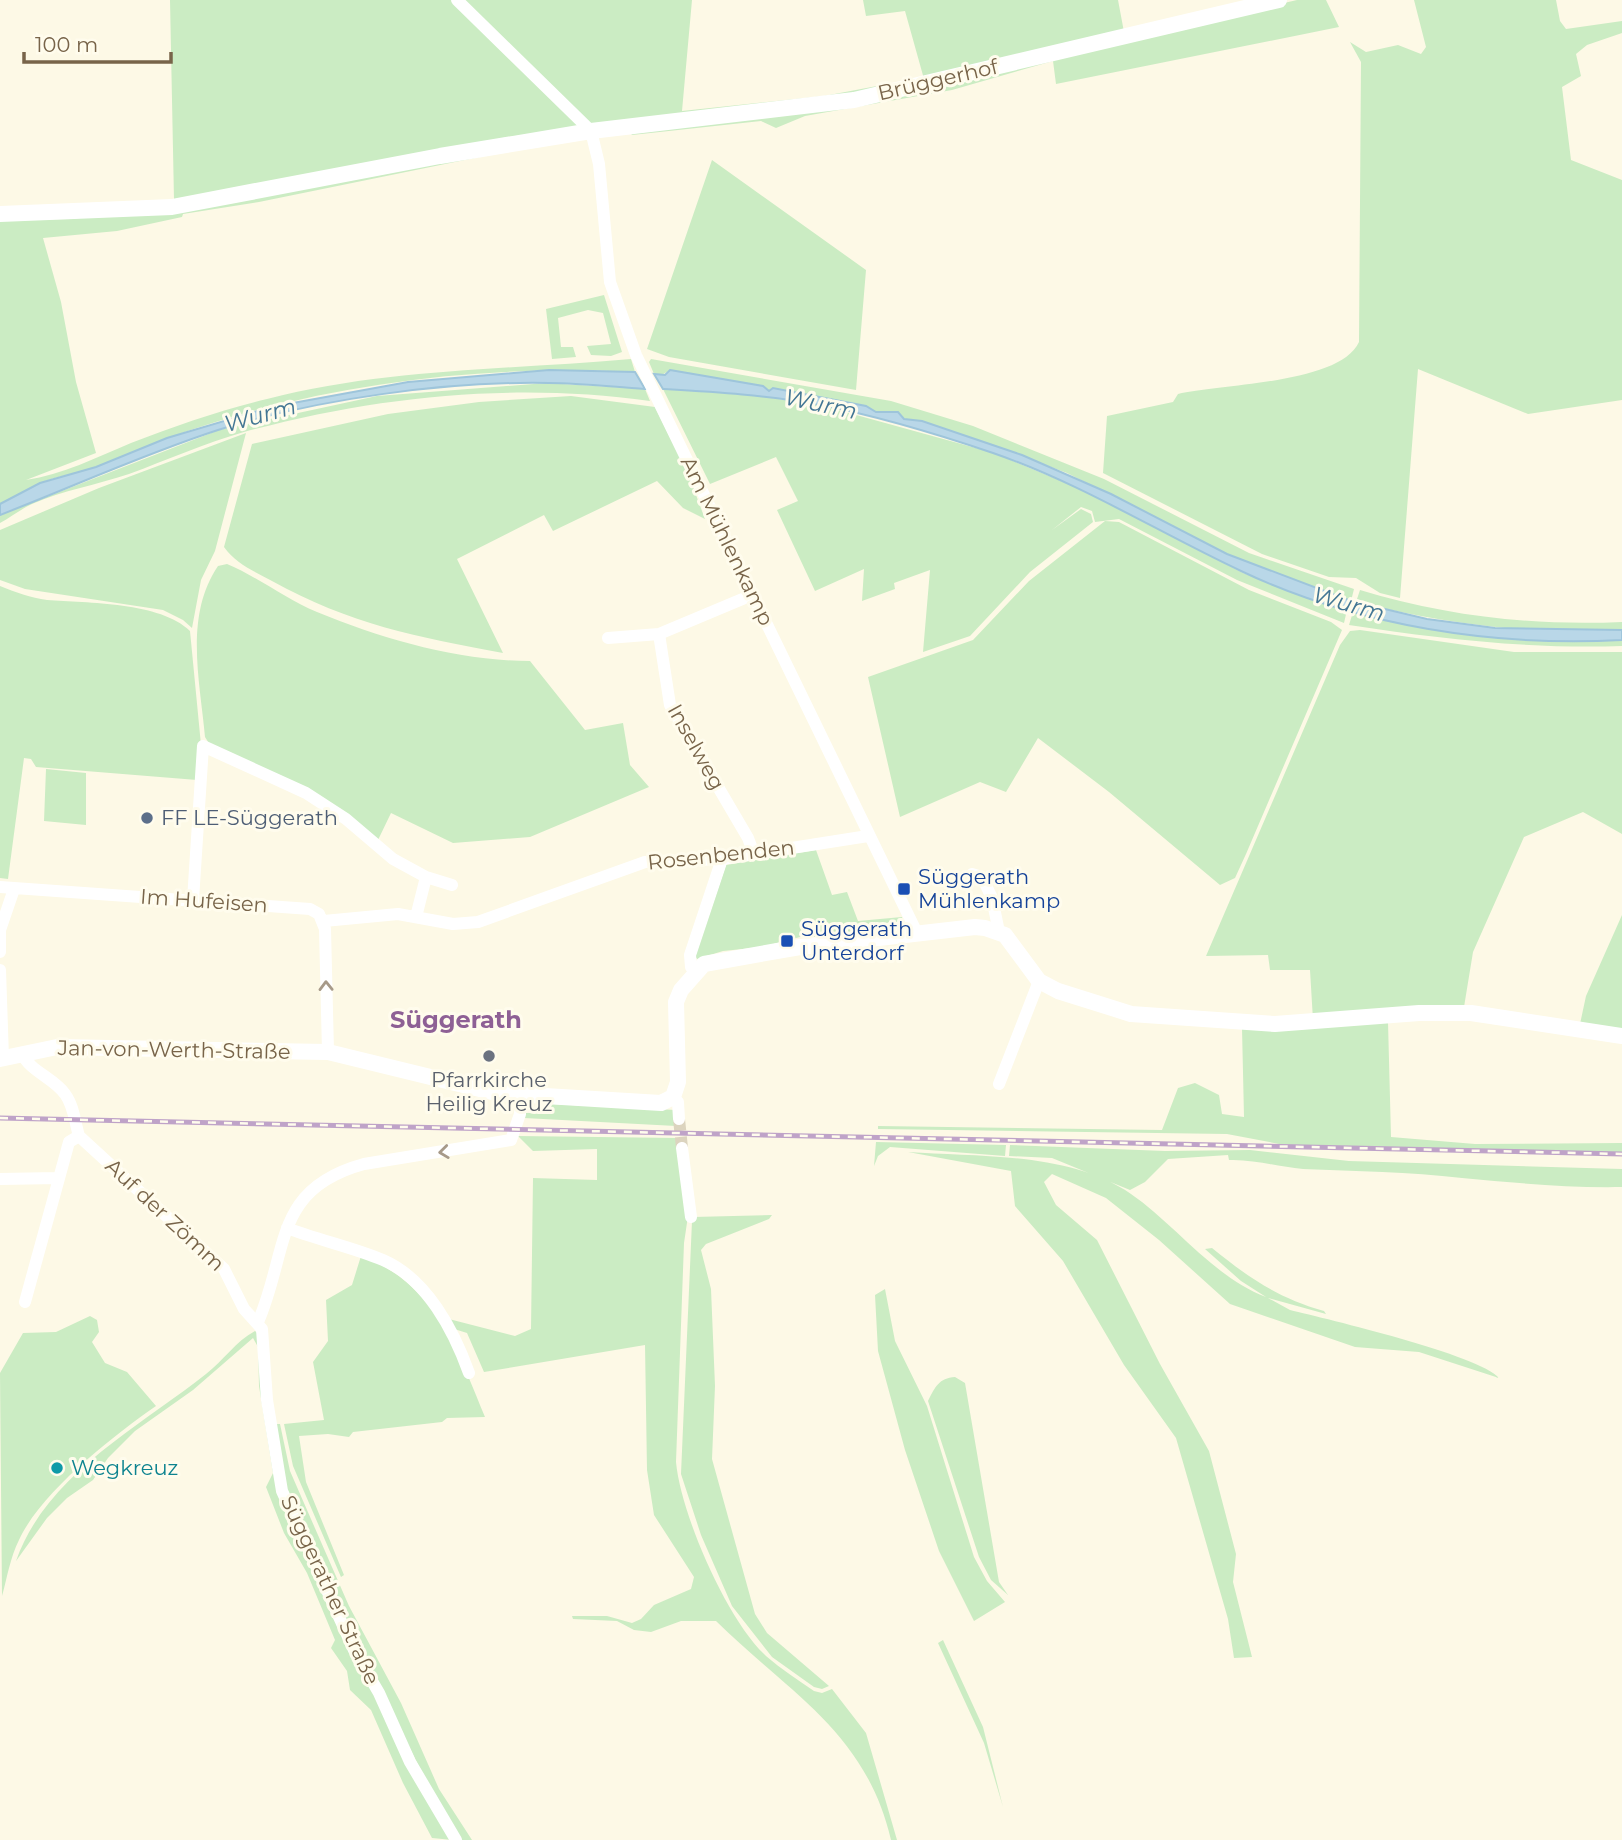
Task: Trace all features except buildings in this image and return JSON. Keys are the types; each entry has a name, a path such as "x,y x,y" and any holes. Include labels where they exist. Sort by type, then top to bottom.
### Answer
{"main road":[{"name":"Brüggerhof","path":"0,214 172,207 440,156 592,131 854,100 1279,0"},
{"path":"522,1095 661,1103 673,1097 678,1082 676,1002 695,972 715,960 800,947 975,927 999,932 1011,941 1038,981 1058,991 1131,1014 1275,1024 1419,1013 1471,1013 1622,1037"},
{"name":"Jan-von-Werth-Straße","path":"2,1058 57,1047 328,1052 357,1057 432,1078 522,1095"}],"street":[{"path":"457,0 592,131"},
{"name":"Am Mühlenkamp","path":"592,131 599,164 610,282 644,370 918,935"},
{"path":"608,638 659,634 752,595"},
{"name":"Inselweg","path":"659,634 670,705 748,838 754,854"},
{"path":"193,900 203,746 306,793 346,819 393,859 426,877 452,885"},
{"name":"Rosenbenden","path":"324,921 398,914 453,924 478,922 645,862 722,859 869,836"},
{"path":"695,972 691,967 690,955 722,859"},
{"path":"972,874 982,877 992,898 999,932"},
{"path":"416,917 426,877"},
{"name":"Im Hufeisen","path":"0,887 310,909 324,921"},
{"path":"0,952 0,930 15,889"},
{"path":"324,921 328,1052"},
{"path":"0,970 2,1058"},
{"path":"999,1084 1038,981"},
{"name":"Jan-von-Werth-Straße","path":"22,1053 29,1064 57,1084 68,1098 79,1136"},
{"path":"258,1322 286,1228 303,1198 317,1185 340,1171 364,1164 511,1140 520,1114 522,1095"},
{"path":"673,1097 678,1102 679,1119"},
{"path":"25,1302 69,1142 79,1136"},
{"name":"Auf der Zömm","path":"79,1136 224,1269 244,1309 258,1322"},
{"path":"682,1148 691,1217"},
{"path":"0,1179 58,1178"},
{"path":"286,1228 384,1261 404,1273 449,1327 469,1373"},
{"name":"Süggerather Straße","path":"258,1322 264,1338 269,1412 282,1491 354,1650 379,1693 411,1762 456,1840"}],"green space":[{"path":"170,0 692,0 682,111 824,96 877,86 878,90 508,137 174,200"},
{"path":"863,0 1118,0 1124,32 924,79 905,11 866,16"},
{"path":"1297,0 1326,0 1339,27 1056,84 1053,61 952,90 805,116 776,128 761,121 632,135 628,130 805,112"},
{"path":"1414,0 1556,0 1560,21 1566,29 1622,21 1622,33 1587,45 1576,54 1581,76 1562,87 1571,160 1622,180 1622,400 1528,414 1418,369 1400,598 1380,593 1356,578 1329,577 1262,554 1103,473 1107,416 1173,402 1178,394 1304,374 1329,366 1347,356 1359,342 1361,62 1350,42 1366,52 1398,45 1421,54 1426,47"},
{"path":"523,148 259,202 183,214 182,217 117,231 43,238 61,302 76,382 96,453 26,480 66,470 215,413 312,389 403,376 631,359 635,372 517,371 458,375 340,391 224,419 159,441 91,469 45,481 0,504 0,220 73,219"},
{"path":"712,160 866,270 856,390 669,357 647,349"},
{"path":"604,295 622,352 611,356 591,355 587,346 611,344 603,313 588,310 558,318 561,347 573,347 576,357 552,359 546,309"},
{"path":"651,359 891,401 973,426 1104,479 1249,553 1354,589 1351,601 1227,554 1067,473 973,438 904,419 898,412 876,412 866,406 773,388 769,391 763,386 670,370 660,376 654,374 649,362"},
{"path":"546,383 645,389 650,401 599,395 497,393 395,401 344,409 229,436 129,474 44,499 0,523 0,515 219,430 377,396"},
{"path":"663,389 744,394 820,405 994,453 1083,490 1243,573 1347,610 1344,623 1237,580 1119,519 1095,522 1092,511 1081,507 1052,530 1081,509 1091,514 1093,522 1030,572 970,636 923,652 930,570 894,583 895,589 862,601 864,569 815,591 777,510 798,501 776,457 710,484"},
{"path":"571,396 655,407 687,471 705,519 683,508 657,481 553,531 544,515 457,559 503,653 412,635 329,608 252,570 240,563 224,547 252,444 388,414 479,402"},
{"path":"246,433 215,551 201,580 192,628 163,610 25,589 0,580 0,530 99,488"},
{"path":"1105,521 1119,522 1249,590 1331,622 1342,630 1235,878 1220,885 1109,792 1038,738 1006,792 980,782 900,817 868,677 973,640 1029,581"},
{"path":"227,564 306,607 368,631 448,653 530,661 585,730 623,723 630,765 649,787 530,837 453,843 391,813 378,840 210,745 205,737 198,671 198,627 207,585 218,566"},
{"path":"0,586 41,599 143,609 177,621 190,631 201,745 197,780 36,767 31,759 24,758 8,879 0,878"},
{"path":"1360,590 1457,613 1555,622 1622,622 1622,630 1554,631 1455,622 1356,602"},
{"path":"1353,612 1420,626 1487,635 1554,641 1622,640 1622,646 1519,644 1417,635 1349,625"},
{"path":"1360,630 1514,652 1622,652 1622,834 1583,812 1524,837 1473,952 1464,1007 1313,1020 1310,970 1270,970 1268,955 1206,956 1340,645 1350,631"},
{"path":"46,769 86,773 86,825 44,821"},
{"path":"816,850 832,895 847,892 858,921 902,917 904,929 834,937 834,934 828,933 827,937 800,937 762,947 723,951 697,959 695,956 726,865"},
{"path":"1622,915 1622,1032 1580,1024 1586,996"},
{"path":"1388,1022 1391,1137 1475,1144 1622,1143 1622,1153 1290,1146 1227,1134 878,1129 878,1126 1162,1130 1178,1088 1195,1083 1219,1095 1222,1114 1244,1117 1242,1028"},
{"path":"550,1104 676,1110 676,1126 524,1118 526,1113 541,1113"},
{"path":"518,1136 678,1138 688,1216 684,1243 676,1462 687,1510 708,1565 751,1640 772,1661 814,1691 822,1693 832,1689 866,1733 897,1840 891,1840 879,1803 863,1770 844,1742 797,1693 716,1621 681,1621 651,1632 634,1630 617,1621 573,1619 572,1616 607,1616 632,1623 641,1619 654,1605 691,1589 694,1577 654,1515 647,1470 645,1345 484,1372 467,1333 451,1328 445,1318 515,1336 531,1329 533,1178 597,1180 597,1149 533,1151"},
{"path":"876,1142 1006,1145 1005,1156 890,1147 878,1156 874,1166"},
{"path":"1010,1145 1165,1151 1250,1150 1349,1161 1622,1169 1622,1187 1562,1186 1402,1173 1303,1169 1229,1160 1228,1155 1168,1159 1145,1182 1130,1190 1052,1158 1009,1156"},
{"path":"908,1152 1023,1159 1080,1170 1107,1180 1148,1207 1229,1277 1266,1297 1241,1281 1205,1249 1212,1248 1252,1278 1278,1293 1326,1314 1268,1298 1290,1310 1434,1349 1464,1359 1499,1378 1419,1352 1355,1347 1230,1304 1159,1240 1106,1198 1052,1174 1044,1182 1056,1205 1097,1240 1160,1364 1209,1451 1236,1554 1233,1582 1252,1657 1234,1658 1228,1619 1176,1438 1124,1365 1063,1261 1015,1206 1011,1171"},
{"path":"772,1215 769,1219 706,1244 701,1250 711,1289 715,1386 712,1459 755,1614 767,1633 829,1686 822,1689 814,1687 772,1657 732,1606 701,1535 681,1474 693,1217"},
{"path":"361,1256 386,1268 407,1283 425,1301 453,1344 485,1417 447,1418 442,1422 353,1432 349,1437 328,1434 299,1436 306,1482 344,1575 341,1577 293,1466 284,1424 324,1420 313,1362 328,1341 326,1300 352,1285"},
{"path":"885,1289 895,1341 927,1406 974,1557 987,1581 1005,1602 974,1621 939,1551 905,1450 878,1351 875,1295"},
{"path":"90,1316 97,1320 99,1332 92,1342 105,1363 127,1372 156,1406 80,1466 44,1503 29,1522 16,1547 2,1596 0,1373 23,1333 56,1332"},
{"path":"255,1331 257,1333 281,1495 453,1840 432,1838 403,1783 371,1710 350,1690 347,1671 331,1648 335,1640 307,1573 284,1533 266,1487 273,1473 259,1386 258,1347 253,1338 193,1390 135,1431 108,1458 93,1480 67,1498 47,1518 16,1561 30,1530 49,1503 72,1478 124,1434 206,1374"},
{"path":"955,1377 965,1383 999,1582 1008,1595 991,1580 979,1557 928,1401 938,1384"},
{"path":"274,1424 280,1424 290,1471 349,1606 401,1703 439,1789 472,1840 462,1840 437,1801 348,1629 287,1489"},
{"path":"943,1640 983,1727 1003,1807 984,1743 938,1643"}],"water":[{"name":"Wurm","path":"549,370 635,372 645,389 573,384 468,385 382,394 297,409 190,439 0,515 0,504 40,483 96,467 167,438 271,407 408,382"},
{"name":"Wurm","path":"670,370 763,386 769,391 773,388 866,406 876,412 898,412 904,419 922,421 1022,455 1111,494 1227,554 1351,601 1427,619 1495,628 1622,630 1622,640 1525,640 1476,636 1427,629 1331,606 1241,571 1088,493 993,453 864,414 820,405 761,396 663,389 654,374 665,375"}],"tunnel":[{"path":"679,1119 682,1148"}],"railway":[{"path":"0,1118 1622,1154"}],"place":[{"name":"FF LE-Süggerath","path":"147,818"},
{"name":"Süggerath Mühlenkamp","path":"904,889"},
{"name":"Süggerath Unterdorf","path":"787,941"},
{"name":"Pfarrkirche Heilig Kreuz","path":"489,1056"},
{"name":"Wegkreuz","path":"57,1468"}],"district":[{"name":"Süggerath","path":"456,1020"}]}
